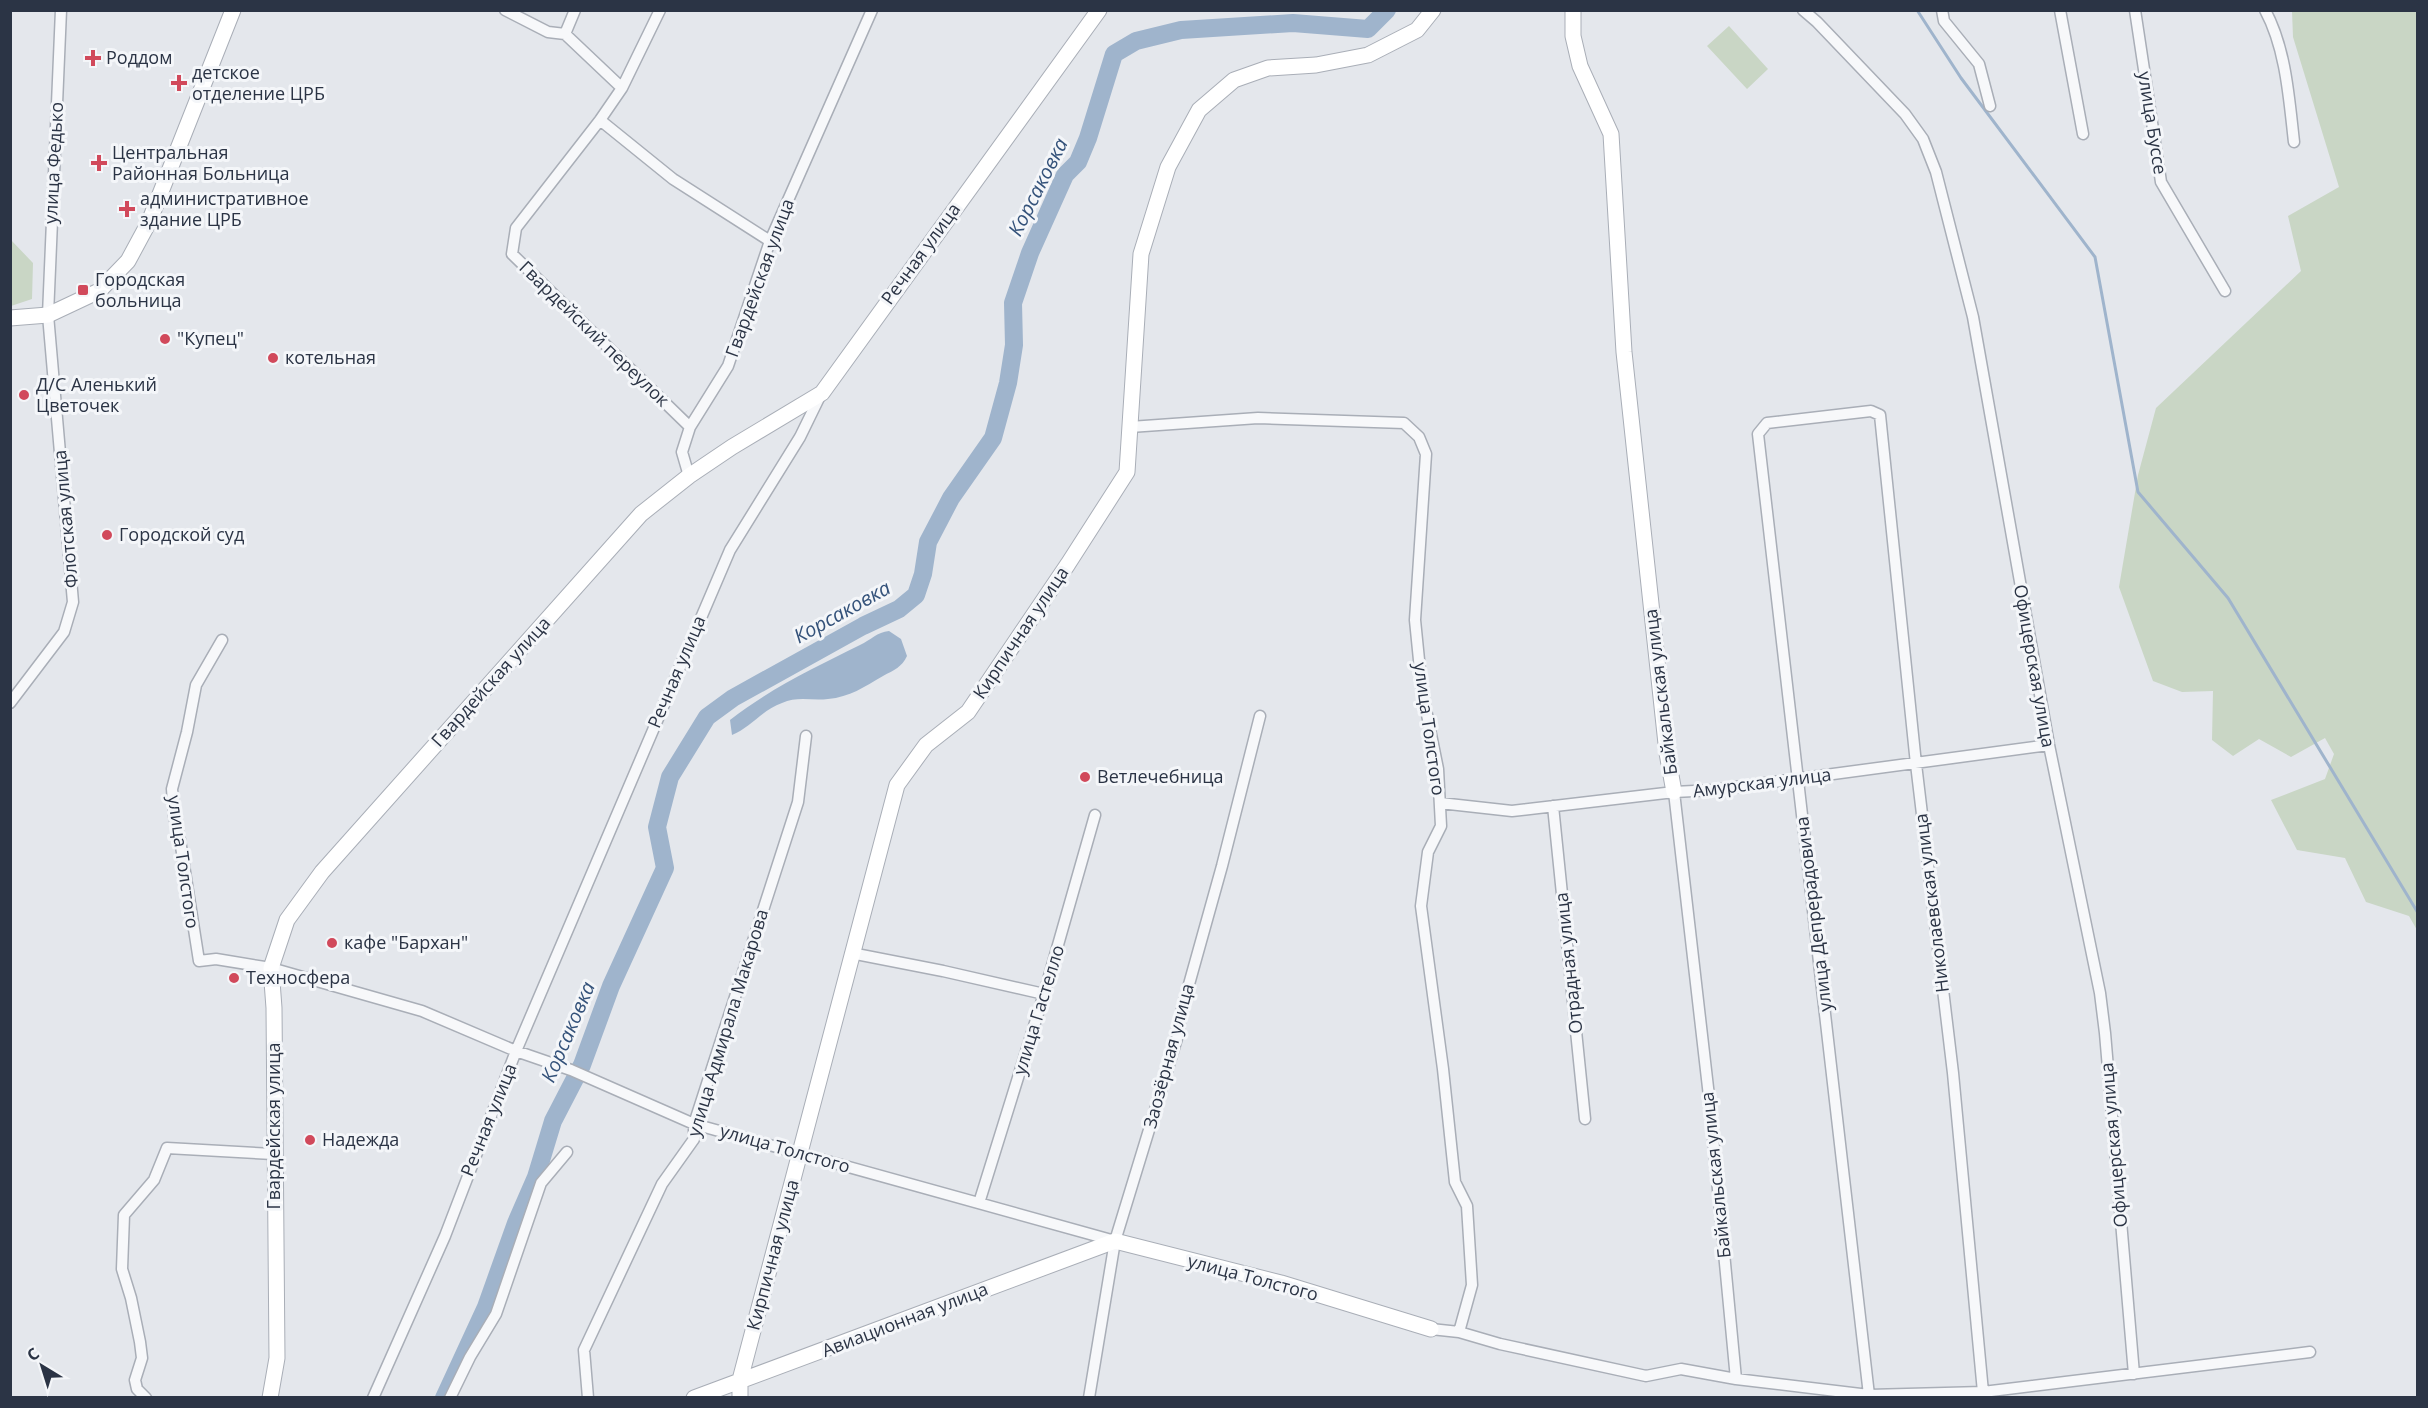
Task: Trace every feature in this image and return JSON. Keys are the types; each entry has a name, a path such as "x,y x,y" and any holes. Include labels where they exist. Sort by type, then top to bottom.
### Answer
{"street":[{"name":"улица Федько","path":"48,315 61,10"},
{"path":"10,318 48,315 99,291 128,261 149,222 233,10"},
{"path":"505,10 548,32 565,34 622,88"},
{"path":"565,34 575,10"},
{"name":"Гвардейский переулок","path":"660,10 622,88 516,228 512,254 690,427"},
{"name":"Гвардейская улица","path":"270,1398 277,1358 273,1154 274,1008 271,968 287,920 322,872 641,514 689,476 682,452 690,427 728,366 770,241 872,10"},
{"name":"Речная улица","path":"373,1398 445,1236 516,1051 730,550 800,437 822,393 1099,10"},
{"name":"Кирпичная улица","path":"740,1398 740,1380 897,785 926,745 968,712 1127,472 1141,254 1168,167 1199,110 1233,80 1268,68 1316,65 1368,55 1417,30 1433,10"},
{"name":"Байкальская улица","path":"1573,10 1573,36 1580,66 1611,134 1624,352 1667,753 1674,792 1710,1105 1736,1379"},
{"name":"Офицерская улица","path":"1803,10 1817,21 1905,114 1923,139 1936,172 1973,316 2049,746 2100,993 2134,1374"},
{"path":"1942,10 1944,21 1979,64 1990,106"},
{"path":"2060,10 2083,134"},
{"name":"улица Буссе","path":"2135,10 2161,182 2225,291"},
{"path":"2265,10 2275,30 2288,94 2294,142"},
{"path":"600,120 673,179 770,241"},
{"name":"Флотская улица","path":"10,703 64,632 74,602 48,315"},
{"path":"689,476 822,393"},
{"name":"улица Депрерадовича","path":"1869,1395 1758,434 1767,423 1871,411 1880,416"},
{"name":"Николаевская улица","path":"1880,416 1916,764 1953,1073 1983,1392"},
{"name":"улица Толстого","path":"222,640 202,671 196,686 172,789 174,816 180,840 198,956 271,968 422,1011 516,1051 571,1070 694,1124 1115,1241 1281,1283 1431,1329 1459,1332 1472,1285 1467,1206 1455,1182 1443,1069 1421,906 1428,852 1441,826 1438,769 1422,690 1415,620 1426,454 1419,437 1404,423 1258,418 1130,427"},
{"name":"Заозёрная улица","path":"1089,1398 1115,1241 1178,1035 1181,1014 1260,716"},
{"name":"улица Адмирала Макарова","path":"588,1398 584,1350 662,1184 694,1139 694,1124 798,802 806,736"},
{"name":"Амурская улица","path":"1440,803 1512,811 1674,792 1714,790 1798,777 2049,746"},
{"name":"Отрадная улица","path":"1553,806 1585,1119"},
{"name":"улица Гастелло","path":"979,1203 1044,994 1095,815"},
{"path":"851,953 1044,994"},
{"path":"146,1398 137,1389 135,1380 142,1358 135,1311 122,1269 124,1215 154,1180 167,1148 273,1154"},
{"path":"450,1398 470,1357 496,1314 541,1183 567,1152"},
{"name":"Авиационная улица","path":"694,1398 1115,1241"},
{"path":"1459,1332 1500,1344 1646,1376 1681,1369 1736,1379 1869,1395 1983,1392 2310,1352"}],"green space":[{"path":"2292,11 2417,11 2417,930 2409,916 2366,902 2345,858 2297,850 2271,800 2325,779 2334,754 2325,738 2291,757 2259,739 2233,756 2212,740 2213,691 2182,692 2153,681 2119,587 2138,475 2156,408 2301,271 2288,216 2339,187 2293,37"},
{"path":"1729,26 1768,69 1747,89 1707,46"},
{"path":"11,240 33,263 32,299 11,306"}],"water":[{"path":"889,631 901,639 907,656 897,668 850,694 836,698 793,700 782,703 732,735 730,720 761,698 877,635"}],"waterway":[{"name":"Корсаковка","path":"444,1398 486,1307 516,1223 536,1177 553,1121 582,1065 611,986 665,868 657,827 670,777 707,717 733,698 863,626 899,609 916,595 923,574 928,542 951,498 993,438 1008,383 1014,345 1013,303 1030,253 1065,175 1078,162 1088,138 1114,54 1136,41 1181,30 1293,23 1368,29 1387,10"},
{"path":"1917,10 1961,78 2095,257 2138,492 2228,598 2418,913"}],"place":[{"name":"Роддом","path":"93,58"},
{"name":"детское отделение ЦРБ","path":"179,83"},
{"name":"Центральная Районная Больница","path":"99,163"},
{"name":"административное здание ЦРБ","path":"127,209"},
{"name":"Городская больница","path":"83,290"},
{"name":"\"Купец\"","path":"165,339"},
{"name":"котельная","path":"273,358"},
{"name":"Д/С Аленький Цветочек","path":"24,395"},
{"name":"Городской суд","path":"107,535"},
{"name":"Ветлечебница","path":"1085,777"},
{"name":"кафе \"Бархан\"","path":"332,943"},
{"name":"Техносфера","path":"234,978"},
{"name":"Надежда","path":"310,1140"}]}
